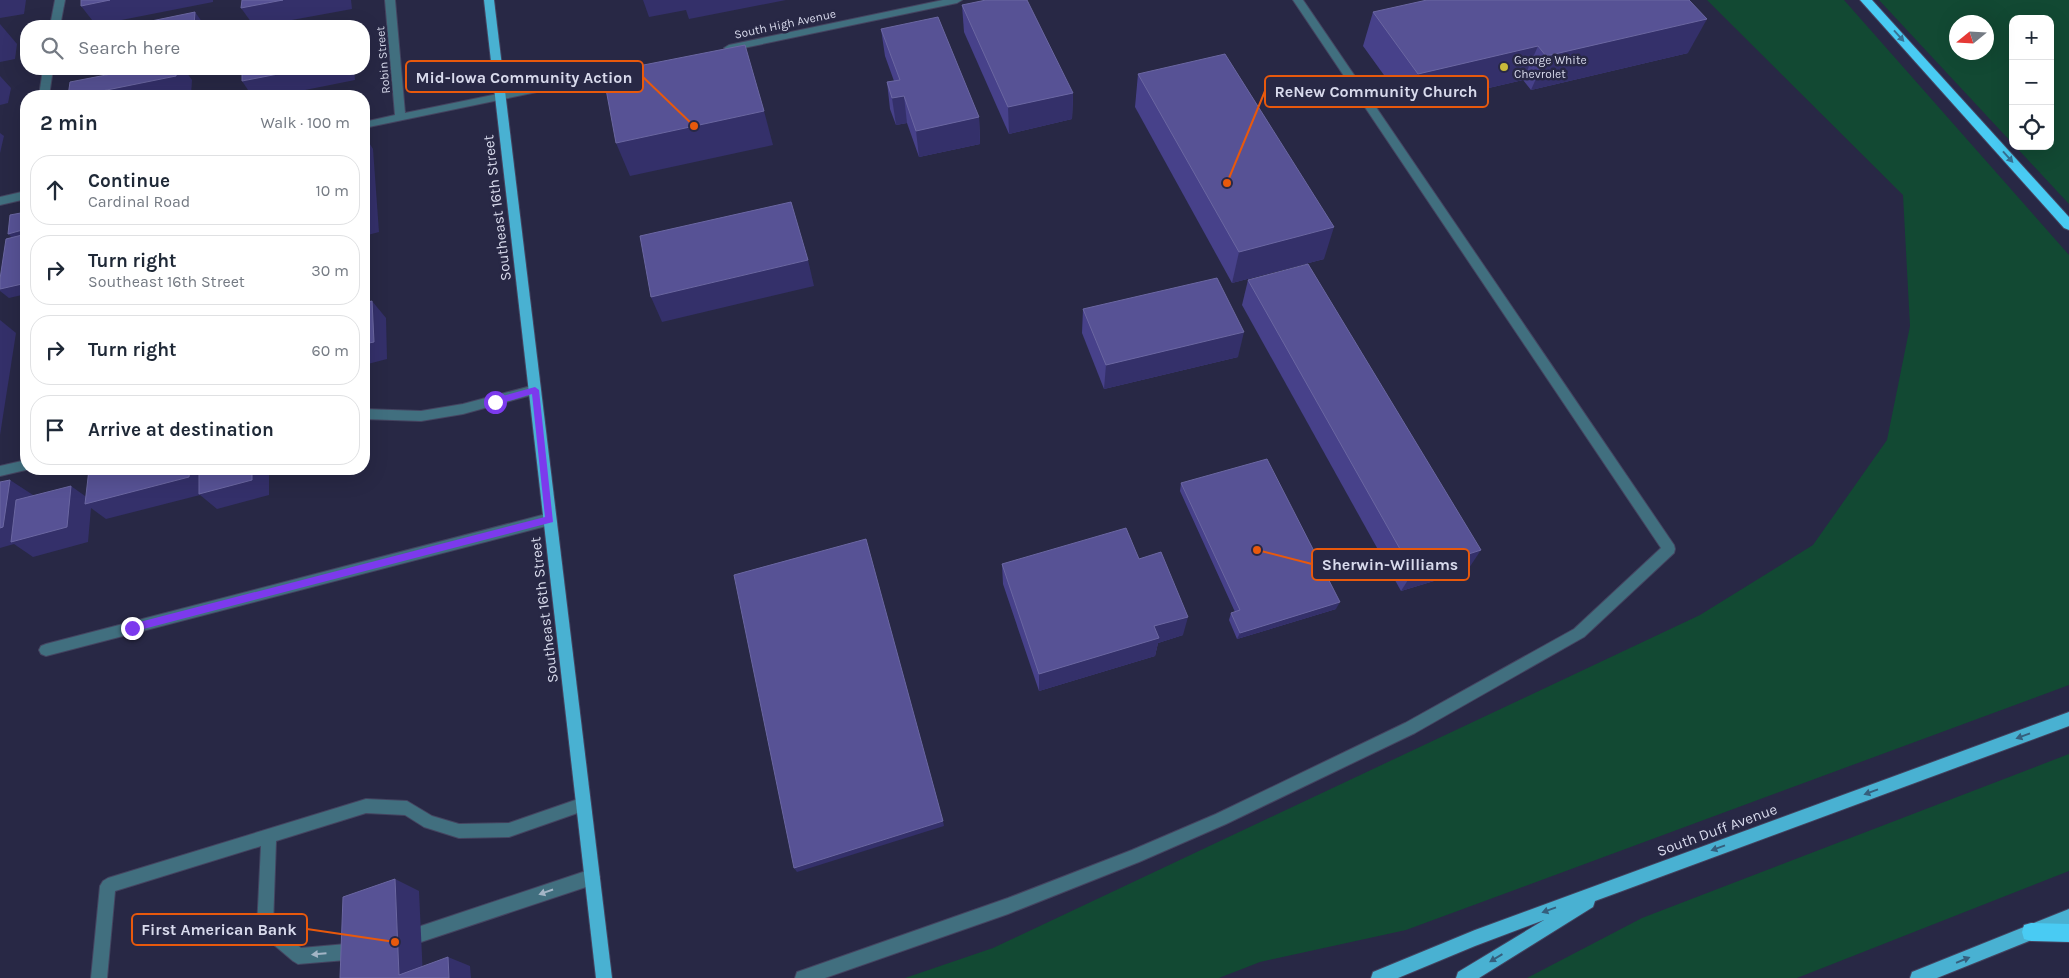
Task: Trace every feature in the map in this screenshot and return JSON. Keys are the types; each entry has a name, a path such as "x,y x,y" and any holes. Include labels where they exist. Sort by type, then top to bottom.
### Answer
{"highway":[{"path":"1866,0 2069,225"},
{"path":"2031,932 2069,934"}],"main road":[{"name":"Southeast 16th Street","path":"489,0 604,978"},
{"name":"South Duff Avenue","path":"1379,978 1474,938 2069,719"},
{"path":"1464,978 1612,887"},
{"path":"1918,978 2069,917"}],"street":[{"path":"56,20 60,0"},
{"name":"Robin Street","path":"390,0 400,117"},
{"name":"South High Avenue","path":"714,52 957,0"},
{"path":"803,978 1008,906 1134,857 1222,818 1410,728 1579,634 1669,549 1298,0"},
{"path":"370,124 629,70"},
{"path":"45,90 47,75"},
{"path":"0,201 20,197"},
{"path":"370,414 421,416 463,409 535,390"},
{"path":"0,471 20,466"},
{"path":"46,650 550,519"},
{"path":"99,978 108,886 366,806 407,808 429,822 459,831 509,830 584,804"},
{"path":"269,836 265,928 298,956 368,950"},
{"path":"421,934 592,877"}],"green space":[{"path":"1707,0 1844,0 2069,255 2069,685 1406,930 1260,962 1219,978 905,978 993,948 1700,615 1813,545 1887,440 1910,326 1903,195"},
{"path":"1879,0 2069,0 2069,204 2019,150 2054,150 2054,15 2009,15 2009,140"},
{"path":"2069,754 2069,871 1797,978 1527,978 1642,918"}],"building":[{"path":"81,0 110,0 81,6"},
{"path":"242,0 283,0 241,8"},
{"path":"986,0 1027,0 1073,93 1008,107 962,5"},
{"path":"1427,0 1689,0 1707,19 1546,56 1538,46 1418,74 1373,12"},
{"path":"195,12 194,20 156,20"},
{"path":"938,17 979,117 916,131 904,96 892,98 887,82 900,80 881,29"},
{"path":"745,45 764,111 616,143 603,73"},
{"path":"1225,54 1334,227 1239,252 1138,74"},
{"path":"106,75 176,75 107,90 69,90 70,82"},
{"path":"242,75 273,75 242,81"},
{"path":"791,202 808,260 651,297 640,236"},
{"path":"20,213 20,231 8,234 10,215"},
{"path":"20,236 20,284 0,289 0,279 6,239"},
{"path":"1308,264 1481,550 1413,572 1248,280"},
{"path":"1217,278 1244,332 1106,365 1083,309"},
{"path":"372,301 374,342 370,343 370,302"},
{"path":"1267,459 1340,602 1240,633 1231,613 1240,610 1181,483"},
{"path":"88,475 189,475 189,477 85,504"},
{"path":"199,475 252,475 252,480 199,494"},
{"path":"10,480 3,527 0,528 0,482"},
{"path":"71,486 67,527 11,542 16,500"},
{"path":"1126,528 1139,559 1161,552 1188,617 1154,626 1159,638 1039,674 1002,564"},
{"path":"866,539 943,821 794,868 734,575"},
{"path":"395,879 399,975 448,957 449,978 340,978 343,897"}],"place":[{"name":"George White Chevrolet","path":"1504,67"},
{"name":"Mid-Iowa Community Action","path":"694,126"},
{"name":"ReNew Community Church","path":"1227,183"},
{"name":"Sherwin-Williams","path":"1257,550"},
{"name":"First American Bank","path":"395,942"}],"route":[{"path":"132,628 550,519 535,390 495,402"}]}
